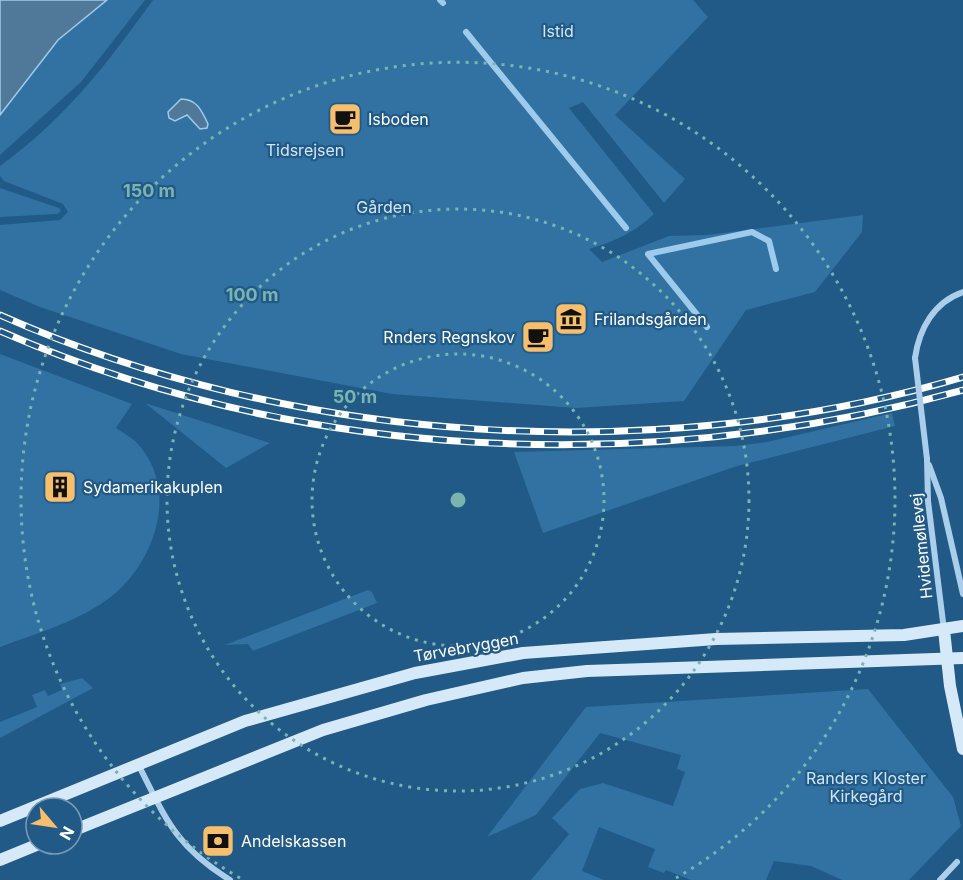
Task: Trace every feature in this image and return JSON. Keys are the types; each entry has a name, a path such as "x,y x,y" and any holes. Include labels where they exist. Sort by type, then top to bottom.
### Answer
{"main road":[{"name":"Tørvebryggen","path":"0,821 245,721 320,697 415,673 524,653 716,639 904,635 963,626"},
{"path":"944,630 946,660 963,749"},
{"path":"84,826 323,730 426,700 523,678 587,671 963,658"},
{"path":"0,860 24,850"}],"street":[{"name":"Hvidemøllevej","path":"944,630 928,501 927,459 915,358 918,339 939,305 963,292"},
{"name":"Hvidemøllevej","path":"927,459 940,498 963,594"},
{"path":"138,764 176,836 198,858 230,880"},
{"path":"940,880 957,862"}],"green space":[{"path":"107,0 145,0 81,82 0,155 0,115 58,40"},
{"path":"153,0 693,0 708,17 615,115 685,179 664,203 583,102 569,108 654,214 624,236 589,249 602,262 669,236 707,235 863,215 862,232 815,292 746,310 684,401 576,408 392,394 181,354 40,307 0,290 0,225 60,220 68,212 63,204 4,181 0,176 0,166 24,148 65,110 119,47"},
{"path":"0,188 59,208 61,211 57,214 0,217"},
{"path":"0,354 132,404 116,428 135,441 149,459 157,479 159,500 157,521 151,542 141,562 113,595 73,619 0,647"},
{"path":"145,403 270,443 226,468"},
{"path":"892,413 895,426 737,466 543,533 514,452 735,446 767,442"},
{"path":"368,590 372,592 377,603 253,651 248,644 225,645"},
{"path":"82,678 93,688 0,738 0,722 37,707 32,695 45,690 48,696 62,690 60,684"},
{"name":"Randers Kloster Kirkegård","path":"868,689 953,797 961,826 909,880 842,880 811,866 774,861 766,880 691,880 666,870 664,873 648,867 655,849 599,827 582,871 604,880 531,880 569,834 552,818 580,789 603,783 673,806 685,772 677,769 681,755 600,733 536,815 487,837 586,707"}],"shaded area":[{"path":"0,0 107,0 58,40 0,115"},
{"path":"181,99 195,103 204,115 208,124 207,128 200,129 187,115 175,121 169,118 168,112"}],"waterway":[{"path":"440,0 443,3"},
{"path":"466,32 626,228"},
{"path":"707,327 648,254 752,232 769,241 776,269"}],"railway":[{"path":"0,315 113,359 231,392 352,416 476,429 600,432 724,424 845,406 963,377"},
{"path":"0,331 115,375 233,408 354,430 476,442 599,444 722,436 844,418 963,390"}],"place":[{"name":"Isboden","path":"345,119"},
{"name":"Frilandsgården","path":"571,319"},
{"name":"Rnders Regnskov","path":"538,337"},
{"name":"Sydamerikakuplen","path":"60,487"},
{"name":"Andelskassen","path":"218,841"}],"park label":[{"name":"Istid","path":"558,31"},
{"name":"Tidsrejsen","path":"305,150"},
{"name":"Gården","path":"384,207"}]}
